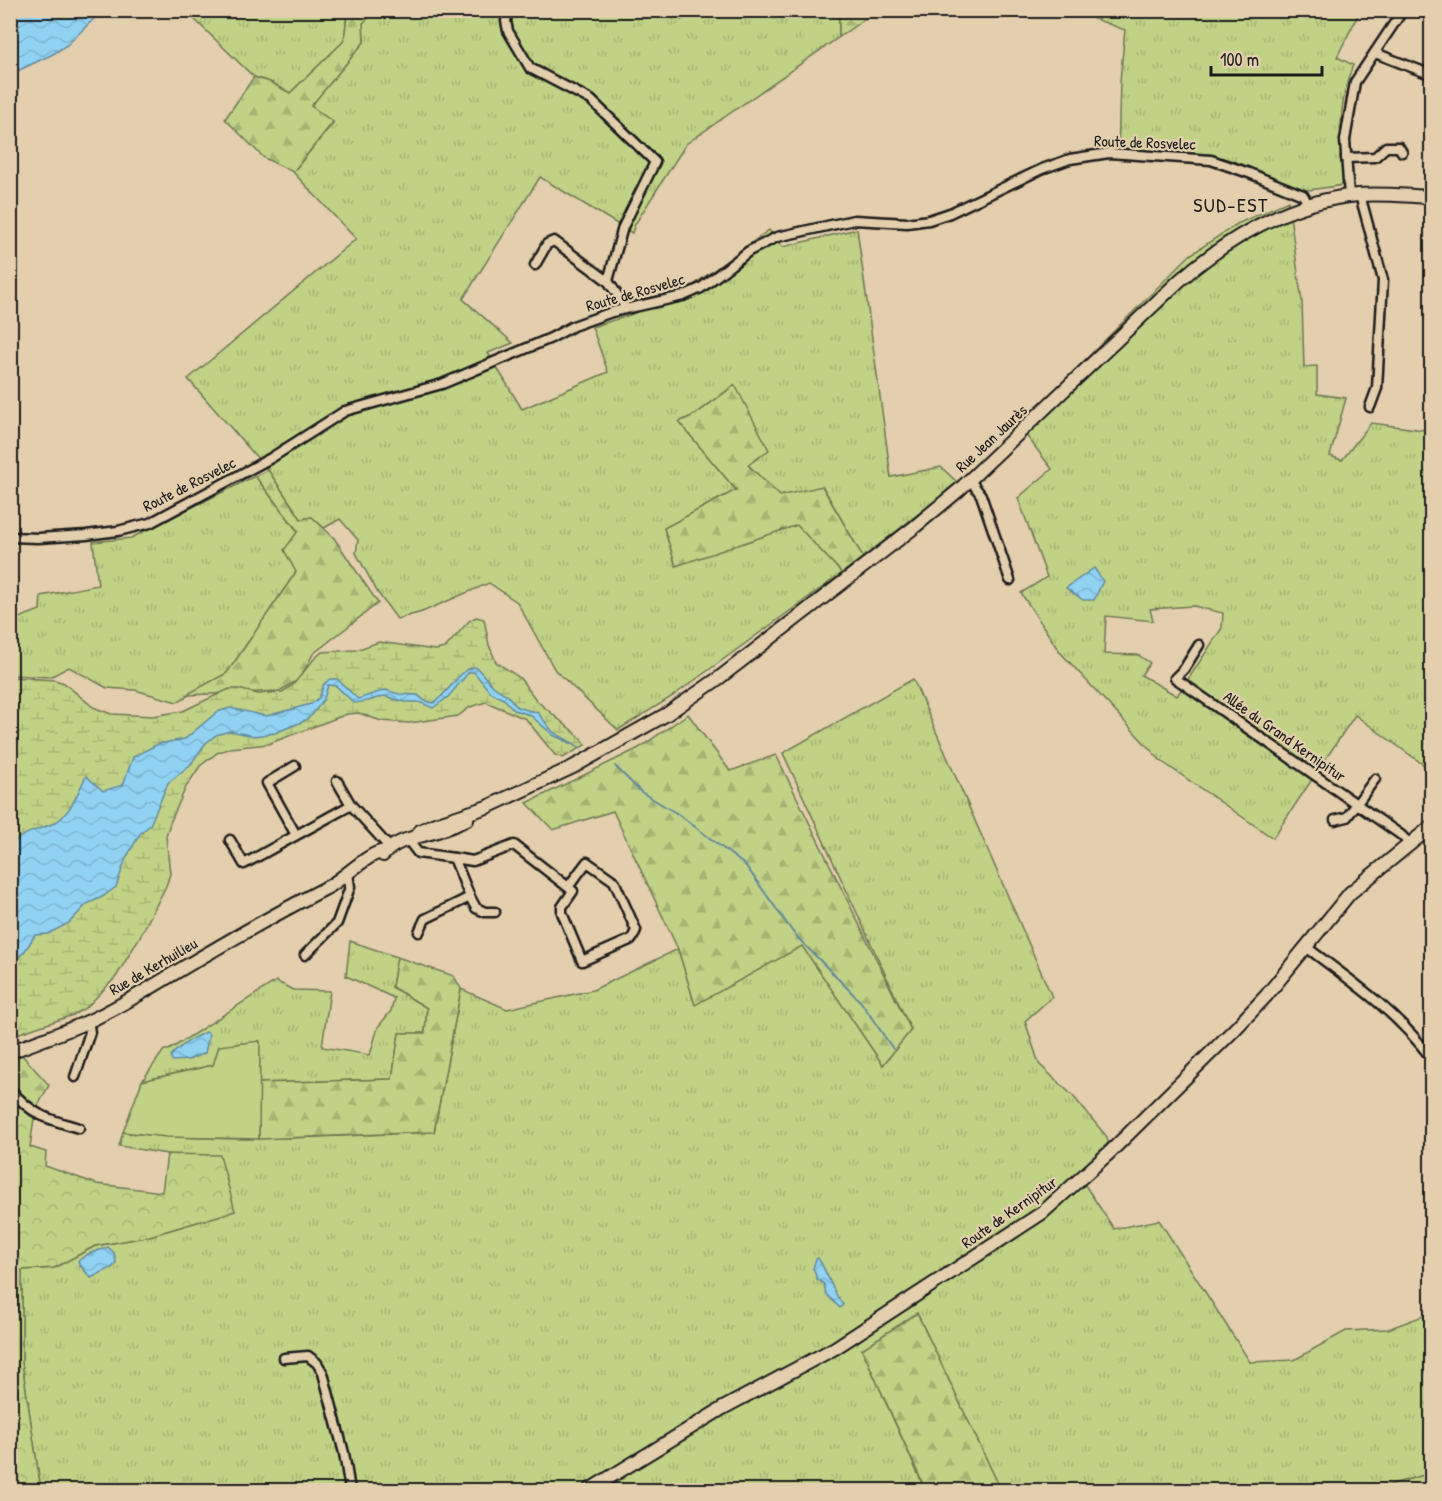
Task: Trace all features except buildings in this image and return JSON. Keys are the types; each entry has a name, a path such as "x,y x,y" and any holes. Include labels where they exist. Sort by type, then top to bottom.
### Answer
{"main road":[{"name":"Rue Jean Jaurès","path":"411,838 420,831 450,817 487,807 586,760 659,718 719,678 912,529 970,480 1198,264 1242,233 1308,204 1355,196 1431,197"},
{"name":"Route de Kernipitur","path":"589,1491 723,1408 835,1348 1042,1213 1109,1154 1235,1029 1350,893 1431,826"},
{"path":"388,849 411,838"},
{"name":"Rue de Kerhuilieu","path":"10,1052 88,1021 306,897 322,885 346,874 363,864 366,858 388,849"}],"street":[{"path":"508,10 506,21 508,31 530,68 591,100 655,162 623,227 608,281"},
{"path":"1370,407 1377,388 1383,280 1355,196 1346,158 1346,128 1355,82 1403,10"},
{"path":"1375,53 1431,75"},
{"path":"1346,158 1375,157 1386,147 1399,147 1402,152"},
{"name":"Route de Rosvelec","path":"10,537 86,535 118,531 150,523 272,458 345,411 442,384 551,338 573,326 626,308 683,296 700,288 749,251 777,237 854,220 907,223 929,219 950,213 1056,164 1095,154 1121,153 1211,160 1303,195 1308,204"},
{"path":"535,265 548,244 554,241 608,281 626,308"},
{"path":"970,480 981,495 1010,580"},
{"name":"Allée du Grand Kernipitur","path":"1199,645 1184,669 1175,678 1401,835 1410,844"},
{"path":"295,766 267,783 296,835"},
{"path":"1335,820 1347,817 1375,779"},
{"path":"337,781 351,805 388,849"},
{"path":"230,840 244,864 351,805"},
{"path":"411,838 418,853 473,861 514,845 573,891 562,907 561,913 582,961 632,939 636,930 614,881 587,862 567,886"},
{"path":"454,858 476,908 486,912 495,912"},
{"path":"305,955 337,923 350,887 346,874"},
{"path":"419,932 425,919 470,897"},
{"path":"1306,947 1392,1014 1417,1039 1431,1059"},
{"path":"75,1077 90,1032 88,1021"},
{"path":"10,1089 34,1113 79,1128"},
{"path":"284,1358 308,1356 317,1363 323,1373 344,1453 350,1491"}],"green space":[{"path":"1088,10 1360,11 1337,57 1353,65 1342,109 1344,185 1287,193 1214,166 1180,160 1118,158 1120,81 1125,30 1087,16"},
{"path":"186,11 352,11 347,15 344,41 290,93 270,82 254,77"},
{"path":"352,11 376,11 363,23 364,42 311,106 333,122 293,172 264,158 225,119 254,77 270,82 290,93 344,41 347,15"},
{"path":"376,11 843,11 839,17 839,37 686,144 635,224 632,233 540,177 463,299 513,343 488,353 522,409 608,372 592,327 633,314 635,300 685,291 769,230 783,247 857,229 891,477 941,467 958,483 863,557 823,487 780,496 748,465 734,385 696,414 679,422 736,490 664,528 676,565 797,525 842,573 673,696 618,730 555,670 517,602 489,583 422,612 397,619 378,593 356,553 358,540 340,519 324,528 312,517 301,519 268,470 188,379 356,239 293,172 333,123 311,106 364,42 363,23"},
{"path":"843,11 876,11 839,37 839,17"},
{"path":"1288,201 1302,302 1304,367 1317,366 1317,394 1346,398 1330,456 1342,460 1371,423 1431,431 1431,770 1355,715 1273,838 1161,761 1060,652 1021,593 1047,577 1018,498 1052,469 1019,426 1190,255 1237,224","holes":["1193,606 1223,613 1222,628 1177,696 1141,675 1150,663 1138,655 1104,654 1106,616 1153,621 1150,609"]},
{"path":"735,385 769,450 748,465 780,496 822,486 863,557 842,573 797,525 676,566 664,528 736,490 679,422 696,414"},
{"path":"268,470 301,519 312,517 334,538 378,603 313,654 300,679 279,691 186,695 227,673 296,572 284,550 298,531 255,476"},
{"path":"255,476 298,532 296,572 227,673 177,702 135,690 107,688 69,667 50,677 11,675 11,621 40,610 41,596 98,585 93,542 131,538"},
{"path":"476,617 484,619 489,645 496,662 520,678 537,701 581,738 585,745 563,758 555,755 526,719 486,702 470,707 458,716 409,723 381,721 359,713 347,714 268,744 230,748 217,753 200,766 186,787 166,836 170,874 166,886 116,977 87,1007 73,1015 11,1036 11,899 32,885 71,891 84,886 88,879 82,863 83,840 88,833 103,826 126,826 134,823 137,785 143,771 149,765 182,763 191,755 196,741 221,725 265,731 294,720 293,715 269,725 258,726 231,718 222,718 194,736 179,758 172,761 147,762 140,768 133,782 130,819 121,822 93,822 81,831 77,845 80,868 78,883 66,886 37,879 23,884 11,894 11,677 55,680 64,683 93,707 111,714 153,716 183,711 229,689 258,694 282,692 293,685 322,652 356,650 379,642 435,650 445,648 469,621"},
{"path":"913,679 1052,997 1025,1021 1039,1064 1073,1096 1107,1137 1108,1143 1077,1173 1114,1229 1159,1220 1250,1362 1294,1360 1346,1331 1388,1329 1431,1313 1431,1473 1372,1490 1001,1490 917,1313 862,1349 922,1483 910,1490 41,1490 22,1363 22,1270 54,1268 95,1246 146,1237 235,1211 167,1154 119,1146 123,1132 239,1139 434,1132 461,989 507,1009 593,990 678,949 695,1004 802,945 883,1065 911,1030 783,753"},
{"path":"688,714 730,771 776,755 911,1030 883,1065 802,946 695,1005 678,949 613,811 553,830 527,803 639,748"},
{"path":"350,941 397,957 392,987 427,1008 425,1033 399,1033 392,1079 259,1083 259,1041 213,1065 142,1081 164,1050 169,1050 276,981 293,990 330,991 322,1047 370,1055 378,1027 391,1011 394,998 346,976"},
{"path":"397,957 454,976 461,989 434,1132 259,1139 259,1083 392,1079 399,1033 425,1033 427,1008 392,987"},
{"path":"260,1041 259,1139 166,1137 123,1132 142,1081 213,1065 219,1046"},
{"path":"22,1055 49,1085 35,1111 11,1092 11,1060"},
{"path":"10,1092 35,1111 30,1147 46,1152 45,1166 97,1184 162,1192 167,1154 220,1155 235,1211 146,1237 95,1246 54,1268 22,1270 22,1363 41,1490 11,1490"},
{"path":"917,1313 1001,1490 910,1490 922,1482 862,1349"},
{"path":"1431,1473 1431,1490 1372,1490"}],"water":[{"path":"11,10 102,11 67,45 11,74"},
{"path":"1094,568 1103,581 1094,600 1083,600 1066,588"},
{"path":"474,667 493,686 508,696 517,707 538,713 553,732 581,748 553,735 530,715 514,710 505,700 490,692 474,672 469,672 448,697 433,708 419,702 405,702 384,696 354,703 336,686 328,685 324,699 312,715 302,722 275,733 254,736 230,731 216,735 205,744 190,765 168,783 150,825 140,834 126,858 116,887 87,904 69,923 48,934 35,935 25,951 11,965 11,844 59,820 73,802 86,776 103,791 123,785 133,757 158,744 185,739 217,712 230,708 266,716 311,704 319,698 324,684 330,679 337,679 358,699 385,690 399,694 418,695 425,701 433,703 462,673"},
{"path":"207,1032 209,1035 205,1053 188,1060 172,1061 171,1056 177,1050"},
{"path":"108,1247 114,1253 116,1262 113,1267 91,1278 78,1261 88,1254"},
{"path":"818,1258 843,1305 840,1308 826,1294 824,1284 817,1279 813,1268"}],"waterway":[{"path":"681,20 694,10"},
{"path":"615,766 641,792 681,816 746,866 795,935 861,1002 893,1049"}],"district":[{"name":"SUD-EST","path":"1231,205"}]}
